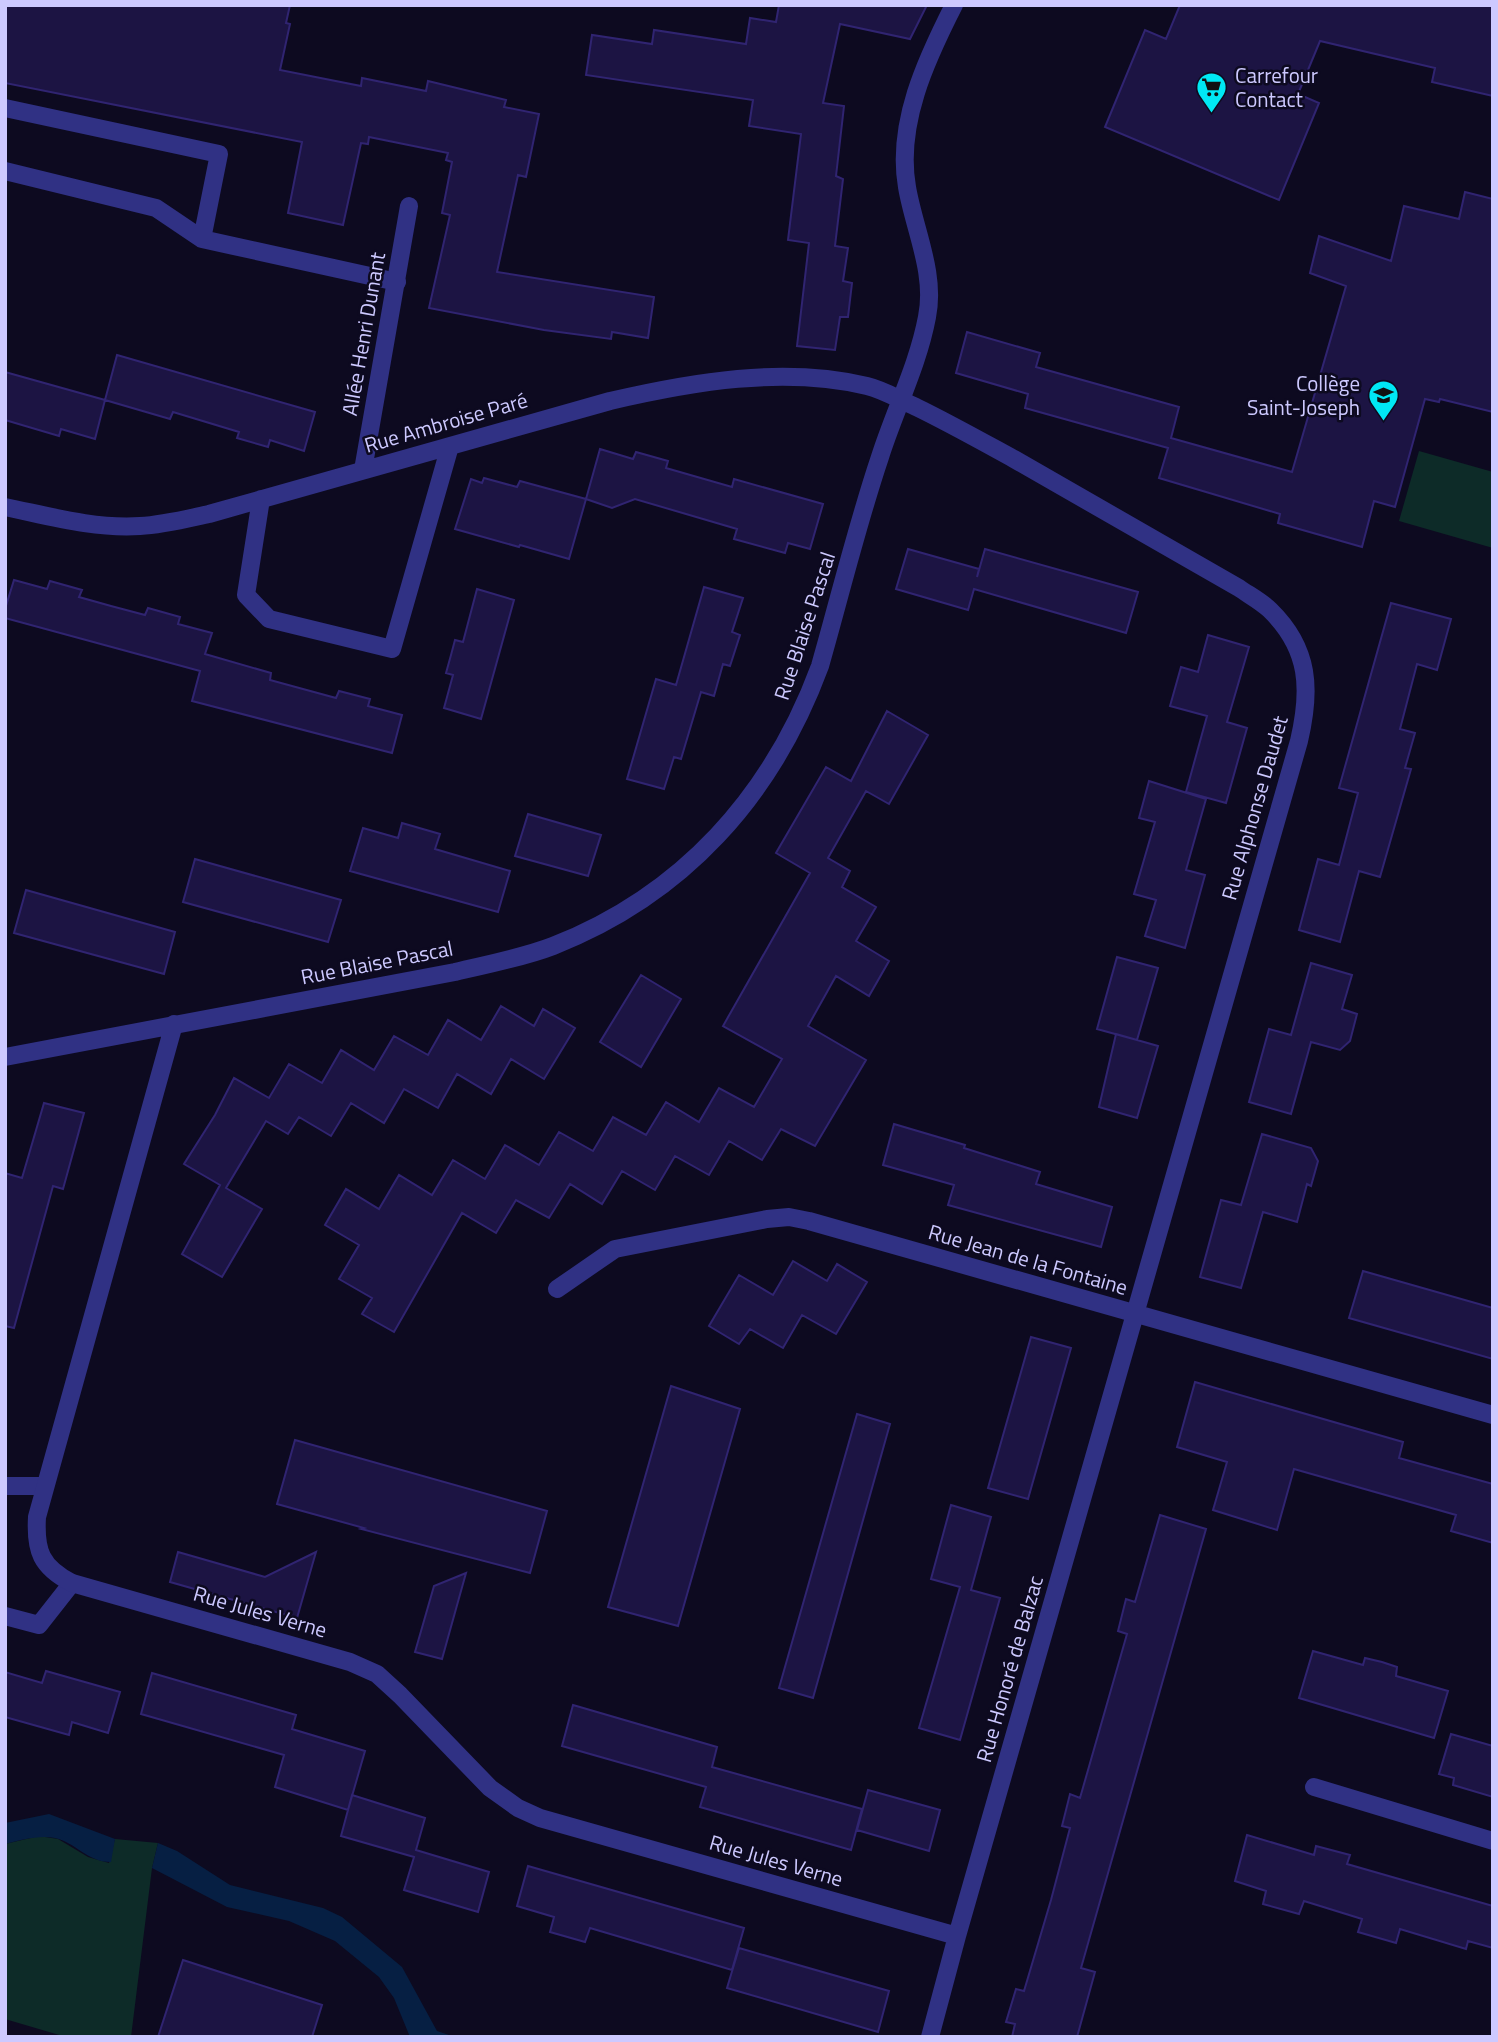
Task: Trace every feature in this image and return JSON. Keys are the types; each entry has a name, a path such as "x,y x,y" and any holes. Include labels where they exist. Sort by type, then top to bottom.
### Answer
{"street":[{"name":"Rue Blaise Pascal","path":"5,1057 455,972 528,954 608,921 652,894 720,833 775,763 799,717 820,666 879,458 922,339 929,295 926,270 906,185 904,150 909,118 923,74 954,5"},
{"path":"5,108 219,155 202,239"},
{"path":"5,171 156,208 202,239 397,282"},
{"name":"Allée Henri Dunant","path":"363,470 409,206"},
{"name":"Rue Ambroise Paré","path":"5,507 79,522 139,527 171,523 610,401 686,385 803,378 869,386 900,400"},
{"name":"Rue Alphonse Daudet","path":"900,400 957,427 1239,588 1269,608 1289,631 1301,656 1306,684 1306,711 1299,741 1135,1314"},
{"path":"261,499 246,595 268,619 392,649 450,446"},
{"name":"Rue Jules Verne","path":"174,1024 44,1486 37,1517 36,1537 39,1554 45,1565 72,1583 350,1662 377,1674 490,1788 519,1808 540,1818 957,1936"},
{"name":"Rue Jean de la Fontaine","path":"557,1289 615,1249 789,1217 1493,1415"},
{"name":"Rue Honoré de Balzac","path":"930,2037 1135,1314"},
{"path":"5,1486 44,1486"},
{"path":"5,1616 39,1625 72,1583"},
{"path":"1314,1787 1493,1841"}],"green space":[{"path":"1419,451 1493,472 1493,548 1399,521"},
{"path":"39,1836 58,1839 88,1857 109,1863 115,1839 158,1843 152,1868 131,2037 66,2037 5,2019 5,1844"}],"water":[{"path":"49,1814 115,1839 111,1862 95,1859 55,1838 36,1838 5,1844 5,1823"},
{"path":"158,1843 177,1851 230,1885 323,1908 342,1917 402,1967 437,2031 455,2037 410,2037 394,1998 379,1977 335,1941 289,1921 227,1907 152,1868"}],"building":[{"path":"5,5 290,5 286,23 290,24 280,70 361,86 362,78 426,91 428,81 506,100 504,107 539,114 526,177 518,175 497,272 654,297 648,338 612,332 611,339 544,330 429,308 450,215 442,213 452,162 446,160 448,153 369,137 368,144 361,143 343,225 288,213 302,142 5,83"},
{"path":"779,5 927,5 910,39 840,24 823,103 844,106 836,176 843,179 835,246 848,248 843,281 852,283 848,317 840,317 835,350 797,346 809,243 788,240 801,134 749,126 753,100 586,75 592,35 652,44 654,30 746,44 750,18 776,22"},
{"name":"Carrefour Contact","path":"1180,5 1493,5 1493,96 1432,82 1435,68 1320,41 1298,94 1319,103 1279,200 1105,127 1145,30 1166,39"},
{"path":"1465,192 1493,199 1493,412 1440,399 1439,402 1425,399 1395,507 1374,501 1362,547 1278,523 1280,514 1159,478 1168,448 1025,408 1028,394 956,373 967,332 1040,353 1036,367 1179,407 1171,438 1292,472 1346,286 1310,273 1319,236 1391,261 1404,206 1459,219"},
{"path":"117,355 315,412 304,451 270,440 268,447 237,438 239,432 173,412 170,419 105,400"},
{"path":"5,372 105,400 95,439 61,429 59,436 5,420"},
{"path":"600,449 633,459 636,452 668,461 666,468 732,487 734,479 823,504 810,549 788,543 785,553 734,539 737,529 635,499 612,508 586,499"},
{"path":"484,478 517,487 520,481 586,499 569,559 455,529 471,479 482,483"},
{"path":"908,549 979,569 977,577 985,549 1138,592 1126,633 974,589 968,610 896,589"},
{"path":"14,580 47,589 50,581 82,590 79,597 111,606 145,615 148,608 180,617 178,624 212,633 205,654 271,673 270,680 336,698 339,691 370,699 368,706 402,715 392,753 192,701 200,671 5,618"},
{"path":"704,587 743,598 732,632 740,635 730,666 723,664 714,696 701,692 681,759 674,757 664,789 627,779 656,679 676,685"},
{"path":"477,589 514,600 481,719 444,708 453,675 446,673 455,640 463,642"},
{"path":"1391,603 1451,619 1437,670 1417,664 1400,729 1415,733 1405,768 1411,769 1380,877 1359,871 1340,942 1299,930 1318,859 1339,865 1358,793 1339,788"},
{"path":"1208,635 1249,647 1227,722 1247,728 1226,803 1186,792 1207,716 1170,706 1181,667 1198,672"},
{"path":"887,711 928,735 889,804 866,791 828,858 850,871 842,887 876,907 856,941 889,961 869,996 836,976 808,1026 866,1060 815,1146 781,1129 762,1160 729,1141 709,1175 675,1156 655,1190 622,1171 602,1204 570,1184 549,1218 516,1200 496,1233 462,1213 394,1332 362,1314 372,1298 339,1279 359,1245 325,1225 346,1189 379,1209 399,1175 432,1195 453,1160 485,1179 505,1145 539,1165 559,1132 593,1151 613,1117 646,1135 666,1102 699,1122 719,1088 754,1107 782,1059 723,1026 810,873 776,853 826,767 851,781"},
{"path":"1149,781 1206,799 1186,870 1205,875 1185,948 1145,936 1156,900 1134,894 1155,822 1139,818"},
{"path":"528,814 601,835 588,876 515,856"},
{"path":"402,823 440,834 435,849 510,871 498,912 350,871 363,828 398,838"},
{"path":"195,859 341,900 328,942 183,902"},
{"path":"26,890 175,932 164,974 14,933"},
{"path":"1117,957 1158,968 1137,1040 1097,1029"},
{"path":"1311,963 1352,975 1342,1009 1357,1014 1350,1041 1340,1050 1311,1042 1291,1114 1249,1102 1269,1029 1291,1035"},
{"path":"641,975 681,999 641,1067 600,1042"},
{"path":"501,1006 534,1026 543,1009 575,1028 544,1079 511,1059 491,1094 457,1074 438,1108 404,1089 384,1123 351,1103 331,1136 299,1117 288,1134 266,1121 226,1188 262,1209 222,1277 182,1254 220,1185 184,1164 215,1115 234,1078 269,1098 289,1064 322,1083 341,1050 374,1070 394,1036 428,1055 448,1020 481,1040"},
{"path":"1116,1034 1158,1046 1137,1118 1099,1107"},
{"path":"44,1103 84,1113 63,1189 53,1186 14,1328 5,1326 5,1173 22,1178"},
{"path":"894,1124 965,1145 964,1148 1040,1172 1036,1184 1112,1207 1101,1247 948,1205 954,1185 883,1165"},
{"path":"1262,1134 1311,1148 1318,1161 1311,1186 1307,1184 1297,1222 1263,1212 1241,1288 1200,1277 1221,1200 1241,1205"},
{"path":"793,1261 827,1281 837,1264 867,1282 836,1334 802,1315 783,1348 750,1329 739,1344 709,1326 739,1275 773,1295"},
{"path":"1363,1271 1493,1308 1493,1359 1349,1318"},
{"path":"1031,1337 1071,1348 1028,1499 988,1488"},
{"path":"1195,1382 1403,1442 1399,1458 1493,1484 1493,1543 1451,1531 1456,1515 1294,1469 1277,1530 1213,1510 1227,1462 1177,1447"},
{"path":"671,1386 740,1409 678,1626 608,1607"},
{"path":"857,1414 890,1424 813,1698 779,1688"},
{"path":"295,1440 547,1511 530,1573 277,1504"},
{"path":"951,1505 991,1517 971,1590 1000,1598 960,1740 919,1728 960,1587 931,1579"},
{"path":"1160,1515 1206,1529 1081,1968 1095,1972 1077,2037 1012,2037 1015,2024 1006,2022 1016,1989 1024,1991 1051,1900 1070,1828 1062,1826 1070,1794 1080,1798 1127,1634 1118,1631 1126,1599 1135,1602"},
{"path":"178,1552 265,1577 316,1552 297,1618 170,1582"},
{"path":"466,1573 442,1659 415,1652 434,1586"},
{"path":"1313,1651 1363,1665 1365,1658 1382,1662 1397,1667 1396,1676 1448,1691 1434,1738 1299,1698"},
{"path":"46,1671 120,1692 108,1733 72,1722 69,1735 5,1717 5,1672 42,1683"},
{"path":"152,1673 296,1715 292,1729 365,1751 348,1810 275,1787 284,1755 141,1714"},
{"path":"573,1705 717,1747 712,1767 862,1809 851,1850 700,1807 706,1787 562,1746"},
{"path":"1451,1734 1493,1746 1493,1797 1453,1785 1454,1778 1439,1774"},
{"path":"868,1790 940,1810 929,1851 857,1830"},
{"path":"352,1795 425,1818 416,1850 489,1872 478,1912 404,1890 414,1857 341,1836"},
{"path":"1247,1835 1314,1855 1316,1846 1350,1855 1347,1864 1493,1906 1493,1948 1468,1941 1466,1949 1400,1929 1396,1943 1358,1932 1362,1919 1304,1901 1299,1914 1263,1904 1266,1891 1235,1881"},
{"path":"528,1866 744,1928 732,1970 590,1928 585,1942 550,1932 554,1917 517,1906"},
{"path":"739,1948 889,1991 878,2032 727,1988"},
{"path":"183,1960 322,2005 312,2037 158,2037"}],"place":[{"name":"Carrefour Contact","path":"1212,115"},
{"name":"Collège Saint-Joseph","path":"1383,423"}]}
